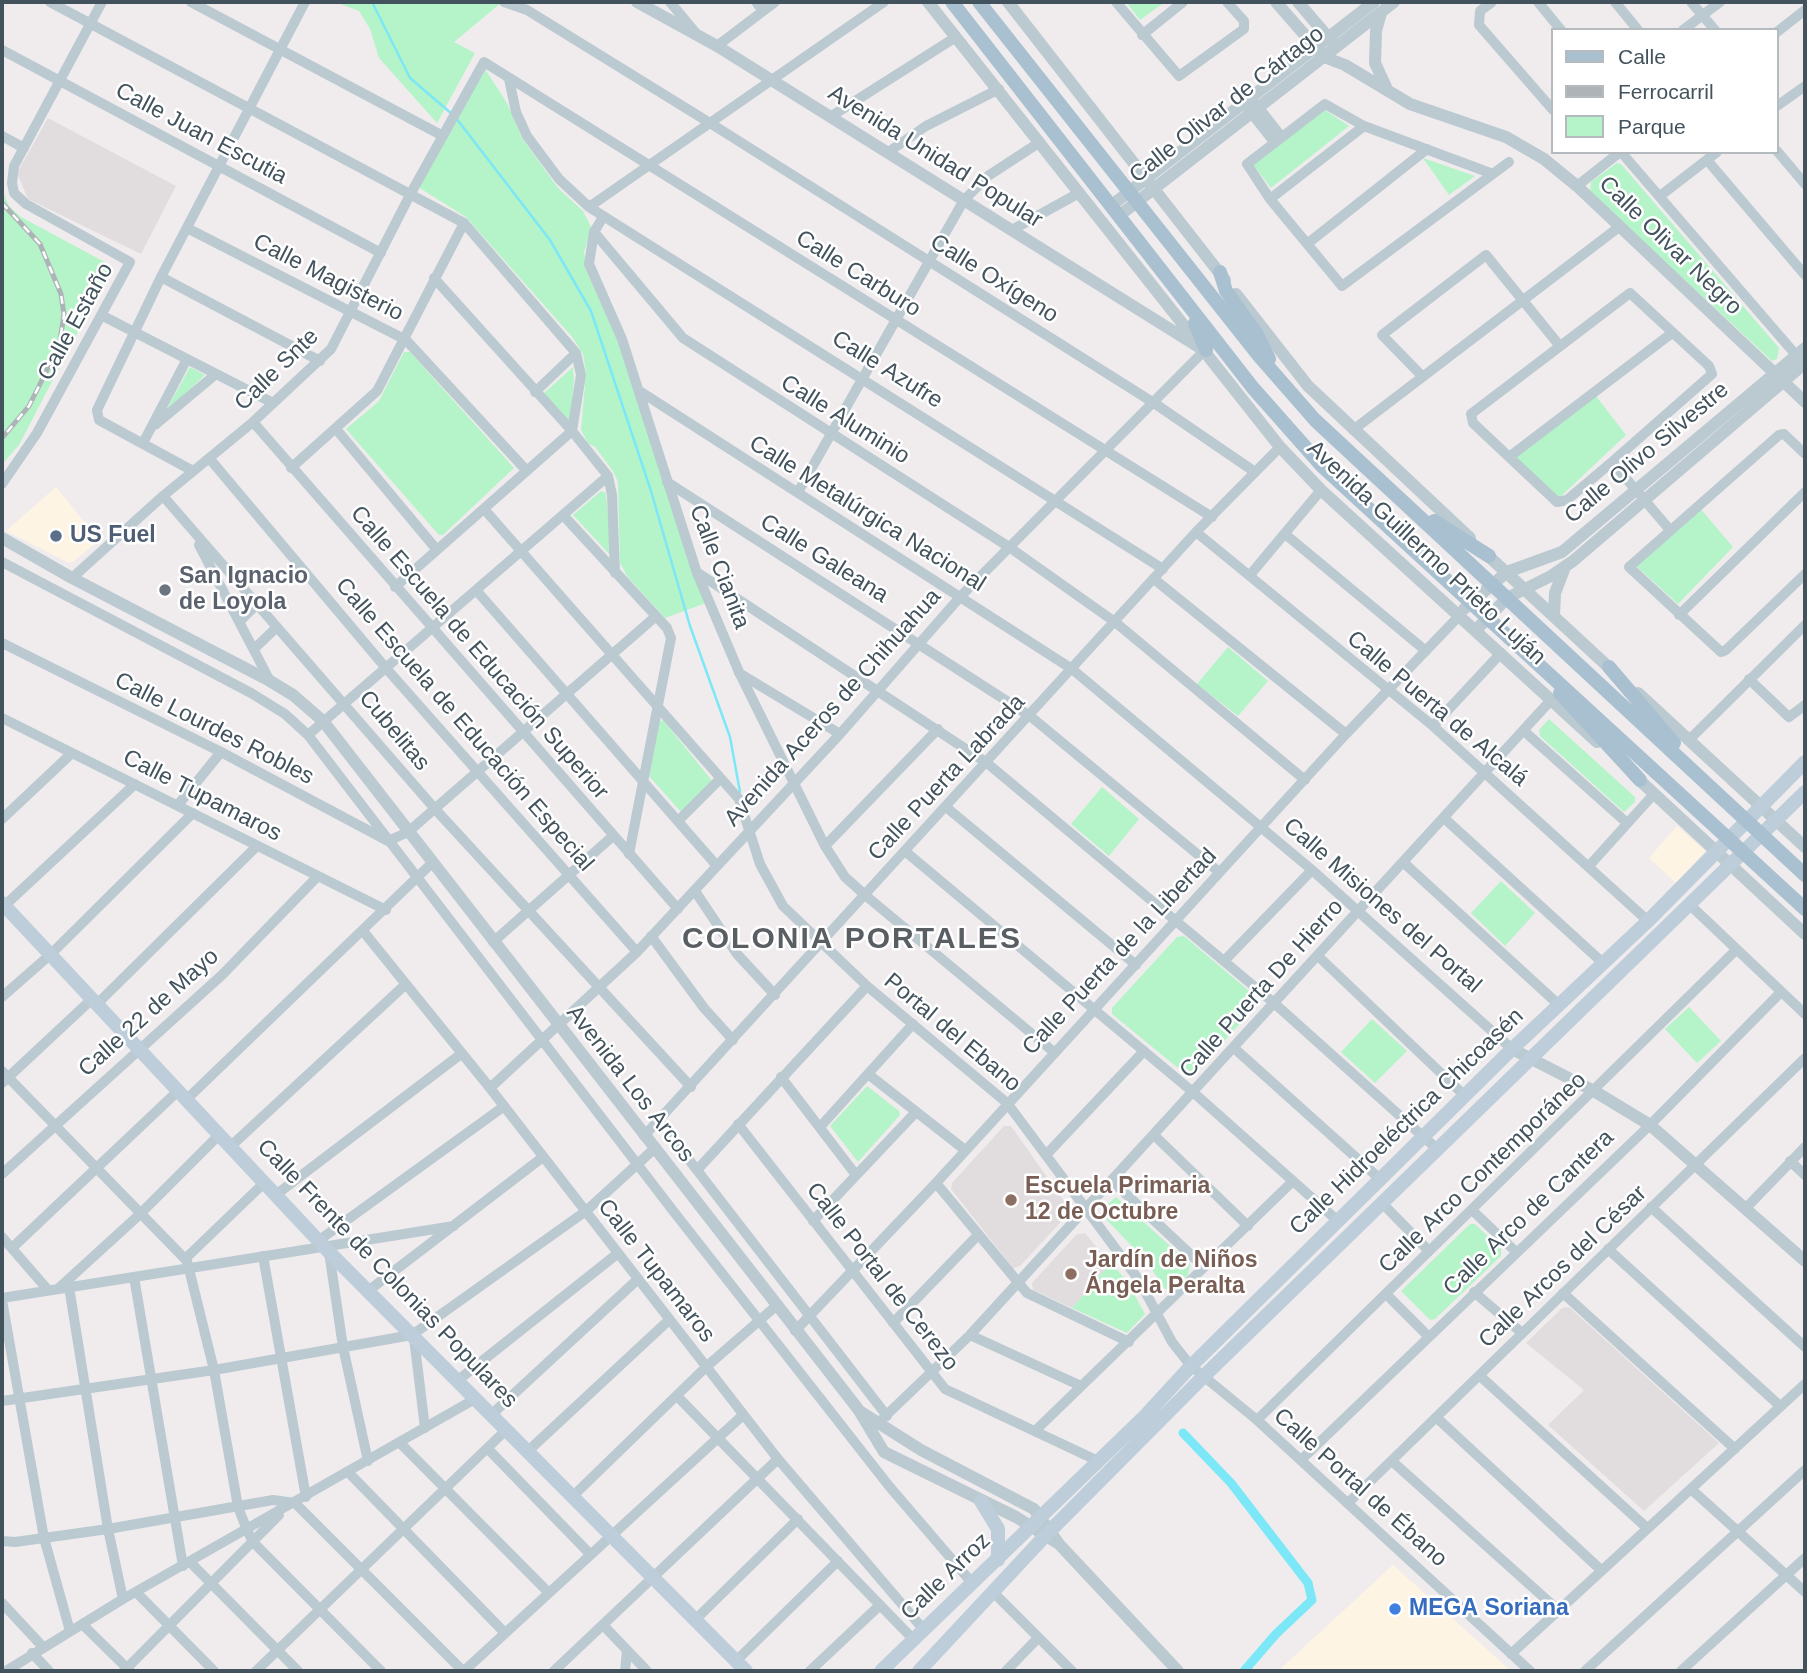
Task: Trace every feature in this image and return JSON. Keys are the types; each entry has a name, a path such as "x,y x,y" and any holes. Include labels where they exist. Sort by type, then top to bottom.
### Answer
{"main road":[{"name":"Avenida Guillermo Prieto Luján","path":"952,2 1254,388 1322,466 1730,837 1805,909"},
{"name":"Avenida Guillermo Prieto Luján","path":"979,2 1279,379 1366,470 1688,764 1805,876"},
{"path":"1220,272 1226,291 1256,333 1279,379"},
{"path":"1174,285 1202,335 1205,351"},
{"path":"1366,470 1396,488 1446,530 1489,556"},
{"path":"1609,667 1664,728 1688,764"},
{"path":"1546,671 1564,700 1610,744 1640,780"},
{"name":"Calle Hidroeléctrica Chicoasén","path":"1036,1520 1145,1416 1191,1366 1512,1049 1648,921 1805,762"},
{"name":"Calle Hidroeléctrica Chicoasén","path":"1049,1533 1203,1377 1805,792"},
{"name":"Calle Frente de Colonias Populares","path":"3,906 140,1048 323,1246 741,1666"},
{"path":"981,1501 998,1529 998,1560"},
{"name":"Calle Arroz","path":"881,1671 998,1560 1036,1520"},
{"name":"Calle Arroz","path":"919,1671 1049,1533"}],"street":[{"path":"50,2 464,222 576,353 581,375 572,432 395,587"},
{"name":"Calle Estaño","path":"2,484 37,433 130,260 19,198 11,178 24,148 102,2"},
{"path":"191,2 443,136"},
{"path":"193,471 99,420 97,410 160,277 305,2"},
{"name":"Calle Oxígeno","path":"504,2 527,10 710,123 1154,403 1255,472"},
{"name":"Avenida Unidad Popular","path":"637,2 718,46 1205,351"},
{"path":"670,2 695,32"},
{"path":"756,2 763,11"},
{"path":"718,46 775,2"},
{"path":"589,207 884,2"},
{"name":"Avenida Guillermo Prieto Luján","path":"928,2 1280,447 1321,491 1460,615 1805,934"},
{"name":"Avenida Guillermo Prieto Luján","path":"1008,2 1156,188 1308,386 1805,846"},
{"path":"1116,2 1179,76 1244,29 1244,21 1227,2"},
{"path":"1142,35 1183,2"},
{"path":"1276,2 1319,52"},
{"path":"1298,2 1332,42 1345,65"},
{"name":"Calle Olivar de Cártago","path":"1133,197 1147,177 1247,99 1319,52 1377,7 1394,2"},
{"path":"1492,2 1480,11 1479,25 1552,109"},
{"path":"1538,2 1559,28"},
{"path":"1615,2 1636,28"},
{"path":"1692,2 1714,28"},
{"path":"1686,28 1720,2"},
{"path":"1377,7 1375,63 1389,92"},
{"path":"1779,30 1805,10"},
{"path":"830,117 956,37"},
{"name":"Calle Juan Escutia","path":"2,50 381,253"},
{"name":"Calle Olivar de Cártago","path":"1116,210 1133,197 1156,188 1256,111 1319,52"},
{"name":"Calle Olivar Negro","path":"1319,52 1410,104 1513,140 1544,159 1577,186 1805,402"},
{"name":"Calle Snte","path":"72,578 163,496 253,422 334,345 411,192 484,62"},
{"name":"Calle Carburo","path":"484,62 1106,453 1212,516"},
{"name":"Calle Azufre","path":"509,79 516,112 527,136 559,179 589,207 1163,569"},
{"path":"887,153 926,126 999,89"},
{"path":"1779,103 1804,90"},
{"path":"1247,99 1278,139"},
{"path":"1493,174 1364,126 1325,104 1247,164 1270,199 1339,285 1345,285 1493,174 1509,162"},
{"path":"1270,199 1364,126"},
{"path":"2,136 24,148"},
{"path":"798,492 964,200 988,176 1040,142"},
{"path":"1307,244 1427,149"},
{"path":"1779,153 1805,184"},
{"path":"1577,186 1618,154"},
{"path":"1623,154 1802,356"},
{"path":"1660,196 1714,154"},
{"path":"1707,160 1805,275"},
{"path":"1013,230 1079,193"},
{"path":"594,232 603,217"},
{"path":"291,468 377,391 464,222"},
{"path":"1353,430 1421,375 1619,227"},
{"name":"Calle Magisterio","path":"187,228 405,340 526,470"},
{"name":"Calle Cianita","path":"594,232 589,264 617,324 697,573 739,673 825,846 845,877 864,895 1055,1053"},
{"name":"Calle Aluminio","path":"594,232 683,338 1009,547 1115,622 1305,780"},
{"path":"1421,375 1382,335 1484,256 1490,257 1559,345"},
{"path":"160,277 320,361"},
{"path":"434,278 608,476 612,495 615,573"},
{"path":"1628,294 1633,294 1672,333 1709,366 1710,378 1567,499 1557,502 1473,423 1473,412 1628,294"},
{"path":"101,314 273,403"},
{"path":"1509,457 1672,333"},
{"name":"Avenida Aceros de Chihuahua","path":"490,1087 559,1027 637,952 840,734 961,596 1205,351"},
{"path":"535,392 576,353"},
{"name":"Calle Olivo Silvestre","path":"1476,630 1507,598 1565,567 1644,500 1802,356"},
{"path":"143,443 187,359"},
{"path":"150,429 216,374"},
{"name":"Calle Olivo Silvestre","path":"1460,615 1491,583 1507,572 1562,552 1635,489 1779,378"},
{"name":"Calle Metalúrgica Nacional","path":"640,393 961,596 1072,670"},
{"name":"Calle Escuela de Educación Superior","path":"253,422 677,909"},
{"path":"336,429 437,550"},
{"path":"1805,454 1784,434 1779,435 1629,567 1679,615 1723,651 1805,574"},
{"name":"Calle Puerta Labrada","path":"644,1136 1196,532 1280,447"},
{"name":"Calle Escuela de Educación Especial","path":"209,458 386,667 637,952"},
{"path":"1612,462 1670,530"},
{"path":"308,735 608,476"},
{"name":"Calle Galeana","path":"667,482 921,643 1030,716 1219,872"},
{"path":"1250,575 1321,491"},
{"path":"1679,615 1805,492"},
{"name":"Cubelitas","path":"163,496 435,809 691,1087"},
{"name":"Portal del Ebano","path":"484,509 739,799 769,885 783,905 867,986 1007,1103 1139,1280 1171,1342 1191,1366"},
{"path":"563,515 656,617 671,638 629,854"},
{"path":"192,530 270,681"},
{"name":"Calle Puerta de Alcalá","path":"1196,532 1388,693 1433,726 1648,921"},
{"path":"1285,534 1426,651"},
{"name":"Avenida Los Arcos","path":"2,538 72,578 270,681 293,695 323,721 858,1409 921,1450 1029,1505 1036,1520 1049,1533"},
{"path":"2,562 251,693 285,714 308,735 889,1486 973,1584"},
{"path":"1554,616 1555,593 1565,567"},
{"path":"697,573 987,762 1274,1003 1437,1149"},
{"path":"1154,579 1346,734"},
{"path":"476,590 717,866"},
{"path":"240,621 257,604"},
{"name":"Calle Puerta de la Libertad","path":"810,1317 1178,921 1219,872 1346,734 1460,615"},
{"path":"388,841 408,832 656,617"},
{"path":"1689,740 1805,625"},
{"path":"255,648 277,627"},
{"name":"Calle Lourdes Robles","path":"2,643 221,752 388,841"},
{"path":"1433,726 1501,653"},
{"name":"Calle Misiones del Portal","path":"1072,670 1312,870 1512,1049 1594,1091 1650,1125 1805,1261"},
{"path":"739,673 840,734"},
{"path":"1749,679 1787,717 1792,717 1805,705"},
{"name":"Calle Puerta De Hierro","path":"879,1423 970,1335 1155,1136 1551,700"},
{"name":"Calle Tupamaros","path":"4,722 386,909"},
{"path":"825,846 938,729"},
{"path":"1524,731 1627,823"},
{"path":"178,805 221,752"},
{"path":"2,820 72,753"},
{"path":"678,820 720,779"},
{"path":"3,906 135,784"},
{"path":"1588,866 1653,795"},
{"path":"946,807 1136,965"},
{"path":"2,997 51,954 193,813"},
{"path":"1444,818 1603,963"},
{"path":"493,942 613,836"},
{"path":"257,845 94,1001 4,1077 54,1124 188,1263 214,1370 238,1507 247,1530 253,1542 381,1671"},
{"path":"906,852 1194,1093 1338,1221"},
{"path":"1403,862 1559,1005"},
{"path":"12,1248 96,1168 183,1095 363,931 432,863"},
{"path":"1224,961 1312,870"},
{"name":"Calle 22 de Mayo","path":"2,1174 54,1124 222,975 318,876"},
{"path":"695,891 737,954 775,995"},
{"path":"1689,904 1735,951 1805,1014"},
{"name":"Calle Tupamaros","path":"363,931 490,1087 637,1280 919,1635"},
{"path":"651,936 704,1009 733,1040"},
{"name":"Calle Arco Contemporáneo","path":"1257,1420 1735,951"},
{"path":"1318,956 1465,1096"},
{"path":"231,1146 406,985"},
{"path":"697,1170 867,986"},
{"name":"Calle Arco de Cantera","path":"1301,1460 1515,1251 1650,1125 1781,992"},
{"path":"820,1127 913,1024"},
{"path":"1234,1048 1380,1179"},
{"path":"1046,1155 1144,1051"},
{"path":"276,1194 461,1054"},
{"name":"Calle Arcos del César","path":"1348,1503 1805,1058"},
{"path":"868,1074 965,1150"},
{"path":"781,1077 856,1175"},
{"path":"323,1246 503,1107"},
{"path":"813,1221 915,1113"},
{"name":"Avenida Los Arcos","path":"659,1121 810,1317 879,1423 889,1457 981,1501 1036,1520"},
{"name":"Calle Portal de Cerezo","path":"738,1124 932,1374 951,1392 1096,1461"},
{"path":"58,1289 139,1215 220,1134"},
{"path":"1155,1136 1248,1226"},
{"path":"1746,1208 1805,1147"},
{"path":"2,1401 214,1370 413,1336 586,1210 654,1149"},
{"path":"368,1291 424,1251 543,1157"},
{"path":"1790,1161 1805,1175"},
{"path":"1112,1181 1204,1267"},
{"path":"188,1263 265,1182"},
{"path":"1035,1431 1292,1182"},
{"path":"936,1183 1016,1283 1031,1295 1129,1342"},
{"path":"1382,1203 1429,1251"},
{"path":"1651,1208 1805,1347"},
{"path":"1472,1210 1515,1251"},
{"path":"70,1632 44,1538 2,1299 134,1276 188,1263 263,1256 454,1226"},
{"path":"892,1323 977,1236"},
{"path":"2,1237 58,1289 85,1389 108,1529 123,1599"},
{"path":"323,1246 368,1461"},
{"path":"1608,1249 1780,1406"},
{"path":"457,1381 617,1254"},
{"path":"263,1256 306,1497"},
{"path":"134,1276 174,1518 186,1564 212,1584 298,1671"},
{"path":"491,1415 637,1280"},
{"path":"1474,1292 1522,1334"},
{"path":"1563,1293 1735,1449"},
{"path":"1386,1294 1428,1336"},
{"path":"573,1496 706,1367 776,1306"},
{"path":"795,1331 810,1317"},
{"path":"527,1452 669,1320"},
{"path":"970,1335 1082,1386"},
{"path":"413,1336 425,1428"},
{"name":"Calle Portal de Ébano","path":"1191,1366 1257,1420 1530,1671"},
{"path":"1480,1376 1647,1528"},
{"path":"1511,1654 1805,1384"},
{"path":"677,1396 880,1605 919,1635"},
{"path":"6,1671 123,1599 475,1399"},
{"path":"2,1541 108,1529 273,1500 291,1505 464,1671 548,1591 743,1415"},
{"path":"1437,1418 1601,1570"},
{"path":"256,1671 446,1491 506,1430"},
{"path":"400,1443 548,1591"},
{"path":"488,1449 590,1554"},
{"path":"556,1670 778,1459"},
{"path":"1393,1462 1558,1611"},
{"path":"1585,1671 1805,1470"},
{"path":"349,1473 505,1633"},
{"path":"1691,1489 1805,1592"},
{"path":"82,1624 127,1670 291,1505"},
{"path":"695,1620 798,1519"},
{"path":"1049,1533 1176,1671"},
{"path":"1681,1671 1805,1558"},
{"path":"741,1666 838,1561"},
{"path":"136,1592 214,1671"},
{"path":"993,1592 1072,1671"},
{"path":"2,1603 43,1647"},
{"path":"810,1671 880,1605"},
{"path":"603,1625 647,1671"},
{"path":"1006,1671 1038,1638"},
{"path":"625,1671 626,1650"},
{"path":"32,1653 49,1671"}],"shaded area":[{"path":"48,118 176,186 141,254 28,199 17,173"},
{"path":"56,487 99,540 73,562 67,562 6,531"},
{"path":"1677,826 1705,851 1676,883 1649,858"},
{"name":"Escuela Primaria 12 de Octubre","path":"1004,1126 1011,1126 1071,1211 1020,1266 1013,1268 951,1189 952,1183"},
{"name":"Jardín de Niños Ángela Peralta","path":"1085,1233 1110,1264 1072,1308 1033,1290 1032,1283 1077,1234"},
{"path":"1569,1307 1719,1443 1644,1511 1548,1425 1584,1390 1526,1343 1562,1308"},
{"name":"MEGA Soriana","path":"1393,1565 1511,1671 1278,1671"}],"green space":[{"path":"335,2 502,2 454,42 475,53 437,123 379,58 370,29 359,11"},
{"path":"1126,2 1165,2 1140,20"},
{"path":"485,69 507,103 522,138 558,188 583,211 591,227 584,253 588,274 616,326 706,603 665,618 627,576 620,563 618,482 613,471 595,447 588,443 581,430 586,373 583,354 573,338 466,217 418,187"},
{"path":"1322,108 1349,126 1271,188 1252,163"},
{"path":"1423,158 1475,176 1449,195"},
{"path":"1617,163 1621,164 1779,348 1777,359 1772,361 1590,192 1591,182"},
{"path":"2,190 9,206 21,217 112,266 19,445 2,464"},
{"path":"404,352 410,352 514,468 443,535 439,535 346,429 379,401"},
{"path":"190,367 205,375 164,414"},
{"path":"573,367 574,380 570,422 544,393"},
{"path":"1593,392 1626,435 1558,499 1513,455"},
{"path":"601,491 606,493 611,556 573,515"},
{"path":"1699,507 1733,547 1678,604 1634,564"},
{"path":"1228,647 1268,681 1238,716 1197,684"},
{"path":"1549,719 1635,797 1635,802 1624,812 1540,736 1539,730"},
{"path":"663,720 713,782 681,812 649,776 659,722"},
{"path":"1102,787 1139,819 1109,856 1071,824"},
{"path":"1501,881 1535,913 1505,946 1471,913"},
{"path":"1184,936 1256,997 1258,1003 1193,1076 1189,1077 1112,1014 1112,1008 1177,937"},
{"path":"1689,1007 1721,1041 1697,1063 1665,1029"},
{"path":"1372,1019 1407,1051 1375,1083 1341,1052"},
{"path":"867,1086 899,1111 900,1115 858,1162 830,1126"},
{"path":"1116,1197 1190,1264 1188,1275 1173,1289 1165,1289 1147,1262 1104,1217 1101,1210"},
{"path":"1470,1224 1475,1224 1501,1249 1501,1256 1435,1319 1430,1320 1401,1291"},
{"path":"1111,1263 1127,1281 1145,1314 1127,1333 1072,1308"}],"waterway":[{"path":"372,2 410,78 452,114"},
{"path":"456,118 550,240 591,311 651,491 690,626 730,737 740,792"},
{"path":"1183,1433 1231,1483 1308,1583 1312,1600 1276,1634 1244,1671"}],"railway":[{"path":"2,203 40,244 61,294 64,315 59,346 29,406 2,438"}],"place":[{"name":"US Fuel","path":"56,536"},
{"name":"San Ignacio de Loyola","path":"165,590"},
{"name":"Escuela Primaria 12 de Octubre","path":"1011,1200"},
{"name":"Jardín de Niños Ángela Peralta","path":"1071,1274"},
{"name":"MEGA Soriana","path":"1395,1609"}],"district":[{"name":"COLONIA PORTALES","path":"852,940"}]}
